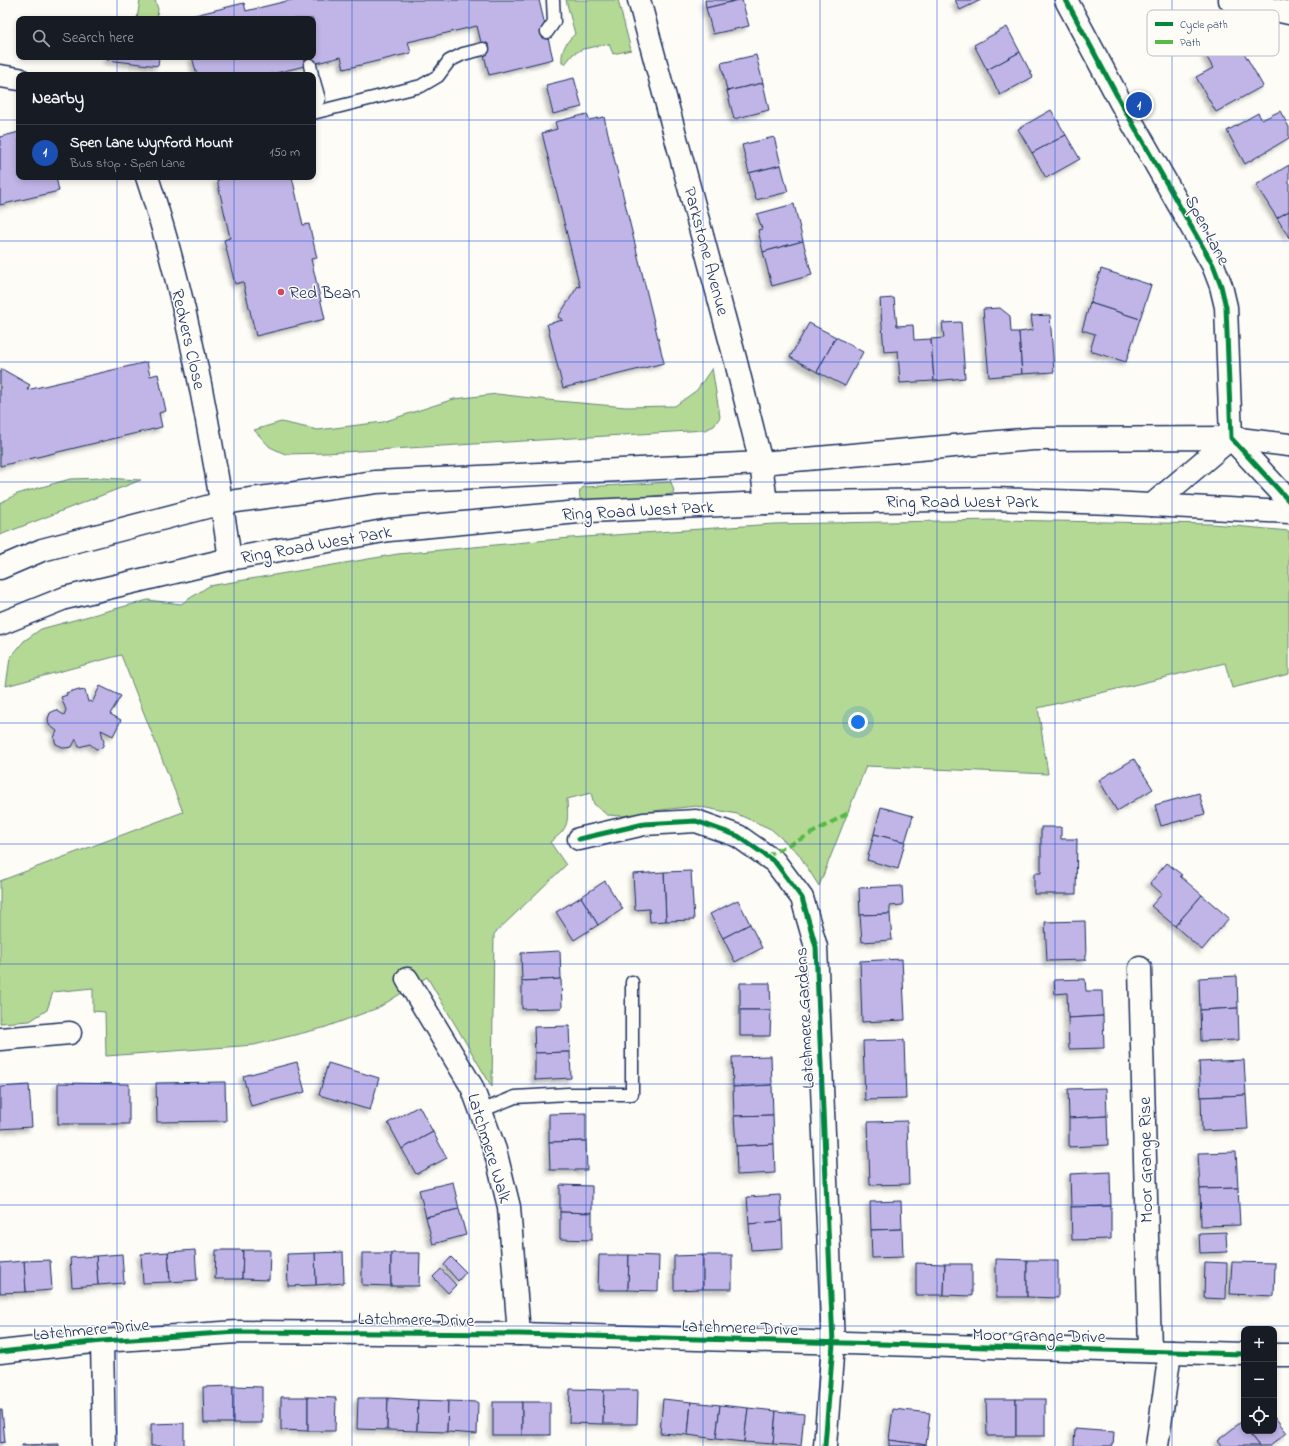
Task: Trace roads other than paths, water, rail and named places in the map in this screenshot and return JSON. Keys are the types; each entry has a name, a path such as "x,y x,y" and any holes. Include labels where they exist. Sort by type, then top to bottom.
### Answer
{"main road":[{"name":"Parkstone Avenue","path":"639,0 732,347 761,462 766,503"},
{"name":"Spen Lane","path":"1066,0 1120,102 1213,265 1222,286 1226,307 1231,438"},
{"path":"1230,0 1275,10"},
{"path":"1279,11 1289,13"},
{"path":"0,76 16,79"},
{"name":"Redvers Close","path":"148,180 161,220 193,346 222,503 230,559"},
{"path":"1231,438 1289,501"},
{"path":"1152,505 1231,438"},
{"path":"0,568 42,550 222,503 376,482 761,462 1033,439 1231,438 1289,445"},
{"name":"Ring Road West Park","path":"2,625 65,598 230,559 389,530 590,512 766,503 993,499 1289,512"},
{"name":"Latchmere Gardens","path":"579,839 644,824 696,821 738,836 775,862 802,898 816,946 833,1344 825,1446"},
{"name":"Moor Grange Rise","path":"1140,968 1160,1352 1157,1446"},
{"name":"Latchmere Walk","path":"407,979 472,1087 495,1150 509,1206 519,1334"},
{"path":"0,1039 70,1033"},
{"name":"Latchmere Drive","path":"0,1352 102,1341 237,1332 519,1334 833,1344"},
{"path":"102,1341 104,1446"},
{"name":"Moor Grange Drive","path":"833,1344 1241,1354"},
{"path":"1277,1355 1289,1355"}],"lane":[{"path":"547,32 554,22 553,0"},
{"path":"316,112 421,86 438,76 449,61 463,54 483,49"},
{"path":"316,87 319,99 316,104"},
{"path":"481,1111 515,1097 568,1094 632,1094 632,982"}],"place":[{"name":"Spen Lane Wynford Mount","path":"1139,105"},
{"name":"Red Bean","path":"281,292"}]}
